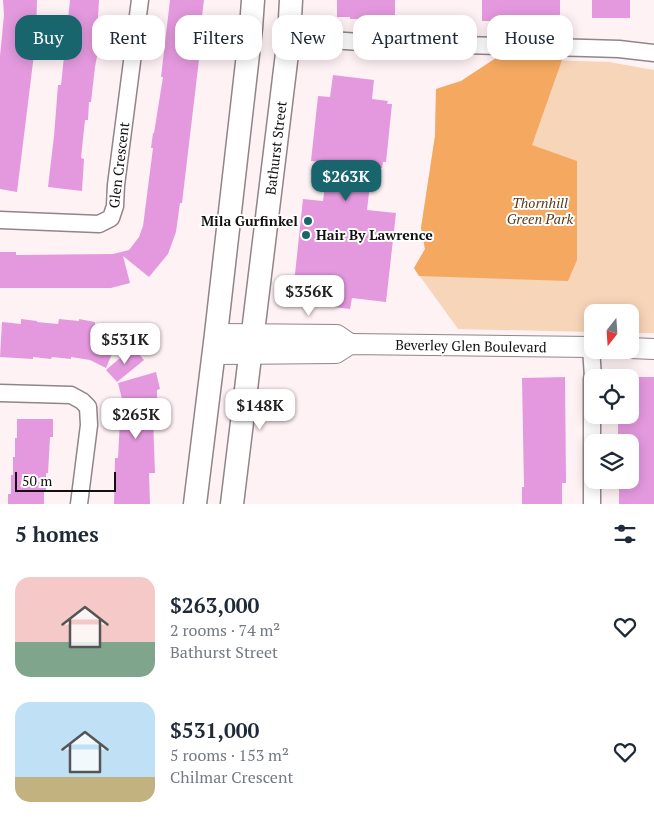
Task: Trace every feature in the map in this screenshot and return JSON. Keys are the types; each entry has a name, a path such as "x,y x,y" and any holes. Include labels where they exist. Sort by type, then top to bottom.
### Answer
{"main road":[{"path":"195,504 215,344 253,0"},
{"name":"Bathurst Street","path":"290,15 291,0"},
{"name":"Bathurst Street","path":"232,504 286,60"}],"street":[{"name":"Glen Crescent","path":"0,220 99,224 112,218 140,0"},
{"path":"343,41 416,46 462,45 619,49 654,53"},
{"name":"Beverley Glen Boulevard","path":"215,344 252,344 336,353 350,344 584,347"},
{"path":"639,348 654,349"},
{"path":"0,393 71,395 88,407 89,425 79,504"},
{"path":"592,424 592,504"}],"green space":[{"name":"Thornhill Green Park","path":"493,60 609,62 654,70 654,333 639,333 639,304 584,304 584,332 458,329 414,268 425,249 421,228 435,136 436,89 461,81"},
{"path":"493,60 562,60 532,145 577,161 577,260 568,281 419,276 414,268 425,249 421,228 435,136 436,89 461,81"}],"building":[{"path":"3,0 37,0 37,15 15,15 15,60 33,60 17,192 0,189 0,56 4,15"},
{"path":"70,0 99,0 98,15 92,15 92,60 96,60 88,120 85,120 81,158 84,159 82,191 48,187 58,85 61,85 64,60 82,60 82,15 68,15"},
{"path":"170,0 204,0 202,15 175,15 175,60 199,60 182,203 180,203 176,232 168,254 149,277 123,256 130,283 111,288 0,288 0,252 16,252 16,255 113,254 129,250 139,237 143,226 153,148 151,148 153,133 163,77 161,77 163,60 165,60"},
{"path":"337,0 395,0 395,15 353,15 353,19 350,19 350,17 337,15"},
{"path":"482,0 560,0 560,15 487,15 487,21 482,21"},
{"path":"592,0 630,0 630,18 592,18"},
{"path":"333,75 374,80 372,99 388,101 387,104 392,104 386,162 383,162 382,168 372,168 367,210 396,213 386,302 352,298 350,309 292,302 303,199 323,201 328,163 311,161 318,96 330,97"},
{"path":"21,319 58,324 59,319 79,321 79,319 95,322 95,325 120,335 106,368 90,360 71,357 71,359 52,357 51,359 33,357 33,359 0,357 2,322 21,324"},
{"path":"133,347 144,360 117,382 106,370"},
{"path":"156,372 160,389 157,390 157,418 153,418 155,473 149,473 150,504 114,504 115,458 118,458 120,420 122,420 122,399 118,383"},
{"path":"565,377 566,483 562,483 562,504 522,504 522,487 524,487 522,378"},
{"path":"639,377 654,377 654,504 619,504 619,489 639,489 639,434 618,434 618,424 639,424"},
{"path":"17,419 53,419 53,437 50,437 44,504 8,504 8,494 11,494 13,457 15,457"}],"place":[{"name":"Mila Gurfinkel","path":"308,221"},
{"name":"Hair By Lawrence","path":"306,235"}]}
